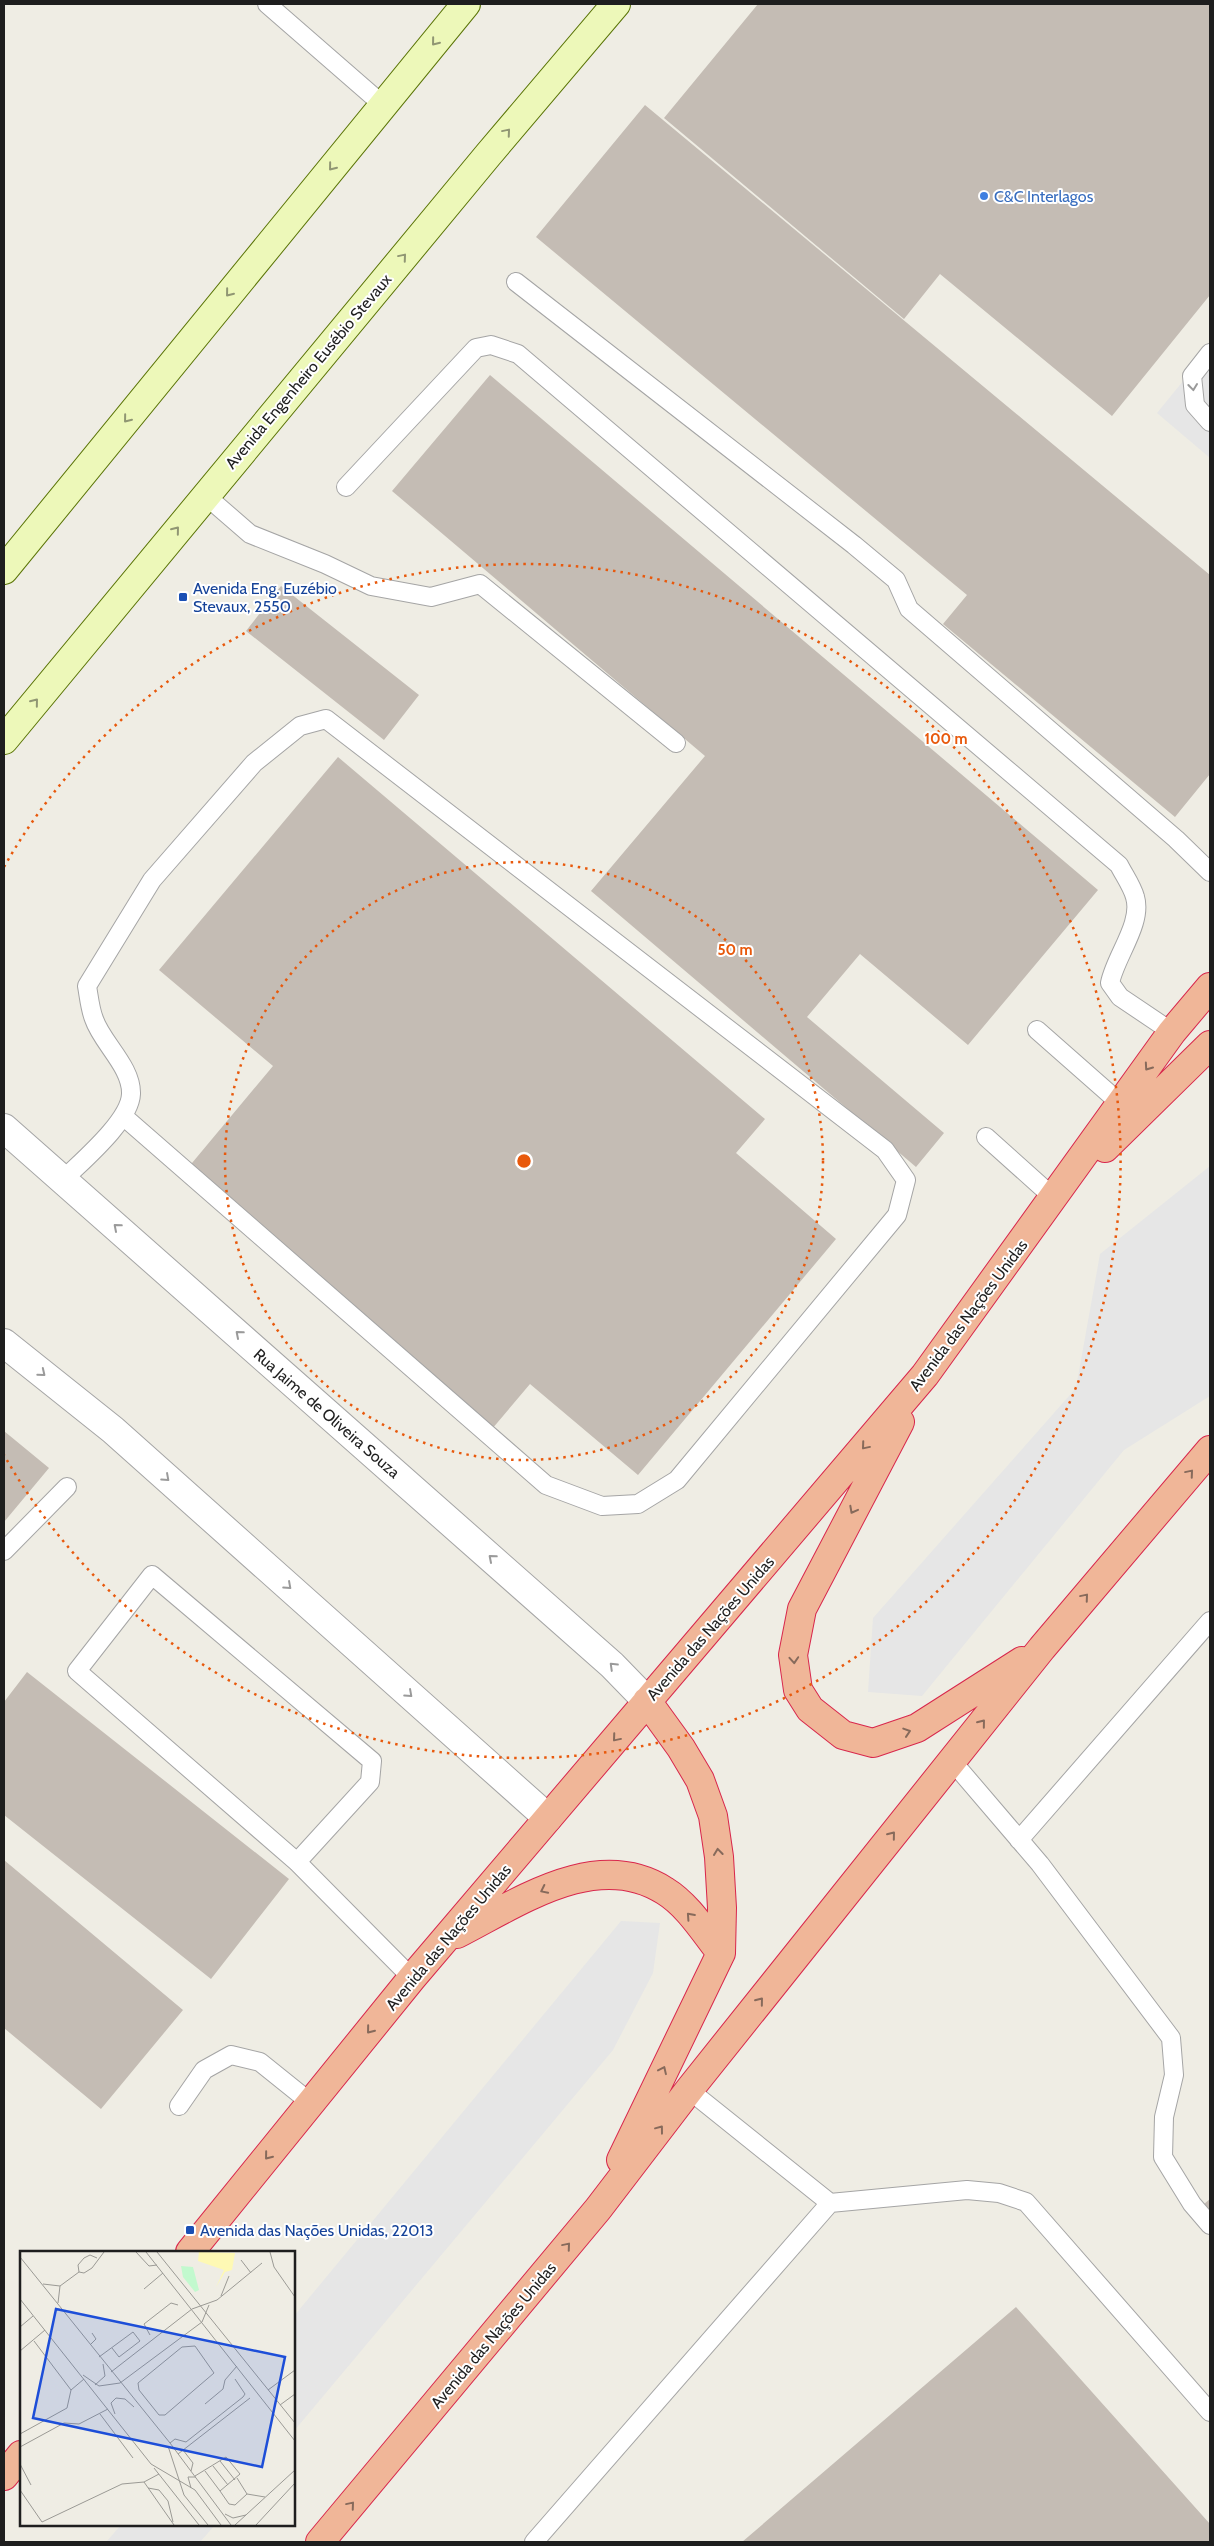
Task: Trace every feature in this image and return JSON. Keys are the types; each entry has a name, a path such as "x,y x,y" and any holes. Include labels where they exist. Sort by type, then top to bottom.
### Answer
{"highway":[{"name":"Avenida das Nações Unidas","path":"191,2251 412,1978 925,1375 1172,1032 1210,987"},
{"path":"1054,1198 1210,1045"},
{"path":"925,1375 837,1539 802,1609 793,1654 798,1690 810,1710 843,1735 873,1743 917,1728 1042,1648"},
{"name":"Avenida das Nações Unidas","path":"320,2542 598,2209 689,2090 1042,1648 1210,1450"},
{"path":"598,2209 721,1953 722,1900 713,1816 700,1780 681,1748 647,1701"},
{"path":"446,1939 558,1883 610,1874 645,1880 667,1892 691,1915 721,1953"},
{"path":"4,2476 20,2456"}],"main road":[{"path":"4,570 466,4"},
{"name":"Avenida Engenheiro Eusébio Stevaux","path":"4,740 205,495 616,4"}],"street":[{"name":"Rua Jaime de Oliveira Souza","path":"4,1128 605,1658 647,1701"},
{"path":"4,1343 113,1430 548,1818"}],"lane":[{"path":"267,4 383,105"},
{"path":"516,282 854,545 896,580 909,609 1169,832 1210,872"},
{"path":"346,486 476,348 491,346 518,354 1119,865 1136,898 1134,928 1113,967 1110,983 1120,996 1172,1032"},
{"path":"1210,353 1192,376 1195,405 1210,422"},
{"path":"205,495 250,534 325,564 371,586 431,597 480,584 676,743"},
{"path":"64,1179 99,1146 123,1116 131,1094 125,1072 94,1020 87,986 152,880 254,763 300,726 326,719 885,1150 906,1180 897,1215 677,1480 638,1504 602,1506 546,1485 123,1116"},
{"path":"1037,1030 1121,1104"},
{"path":"986,1137 1054,1198"},
{"path":"4,1551 67,1487"},
{"path":"296,1862 370,1782 372,1761 152,1575 77,1671 296,1862 412,1978"},
{"path":"1019,1840 1210,1622"},
{"path":"952,1761 1019,1840 1171,2038 1174,2075 1164,2117 1163,2157 1192,2204 1210,2225"},
{"path":"179,2106 204,2070 231,2055 260,2062 311,2103"},
{"path":"689,2090 830,2203"},
{"path":"534,2542 830,2203 968,2190 999,2193 1026,2202 1210,2412"}],"shaded area":[{"path":"1210,348 1210,458 1157,413"},
{"path":"1210,1166 1210,1396 1124,1450 922,1696 868,1692 873,1618 1076,1388 1100,1254"},
{"path":"621,1921 660,1923 653,1973 613,2050 295,2430 295,2315"},
{"path":"120,2526 214,2526 200,2542 106,2542"}],"building":[{"name":"C&C Interlagos","path":"758,4 1210,4 1210,295 1112,416 940,274 904,319 664,118"},
{"path":"645,105 1210,575 1210,774 1175,817 943,624 967,595 536,237"},
{"path":"490,375 1098,890 968,1045 860,954 807,1017 944,1133 916,1167 591,891 705,756 392,491"},
{"path":"281,586 419,695 384,740 246,631"},
{"path":"338,757 765,1119 736,1153 836,1239 638,1475 530,1384 492,1429 187,1169 273,1066 159,970"},
{"path":"4,1431 49,1468 4,1522"},
{"path":"27,1672 289,1879 211,1979 4,1815 4,1702"},
{"path":"4,1860 183,2010 101,2109 4,2028"},
{"path":"1210,2199 1210,2210 1204,2204"},
{"path":"1016,2307 1210,2524 1210,2542 742,2542"}],"place":[{"name":"C&C Interlagos","path":"984,196"},
{"name":"Avenida Eng. Euzébio Stevaux, 2550","path":"183,597"},
{"name":"Avenida das Nações Unidas, 22013","path":"190,2230"}]}
